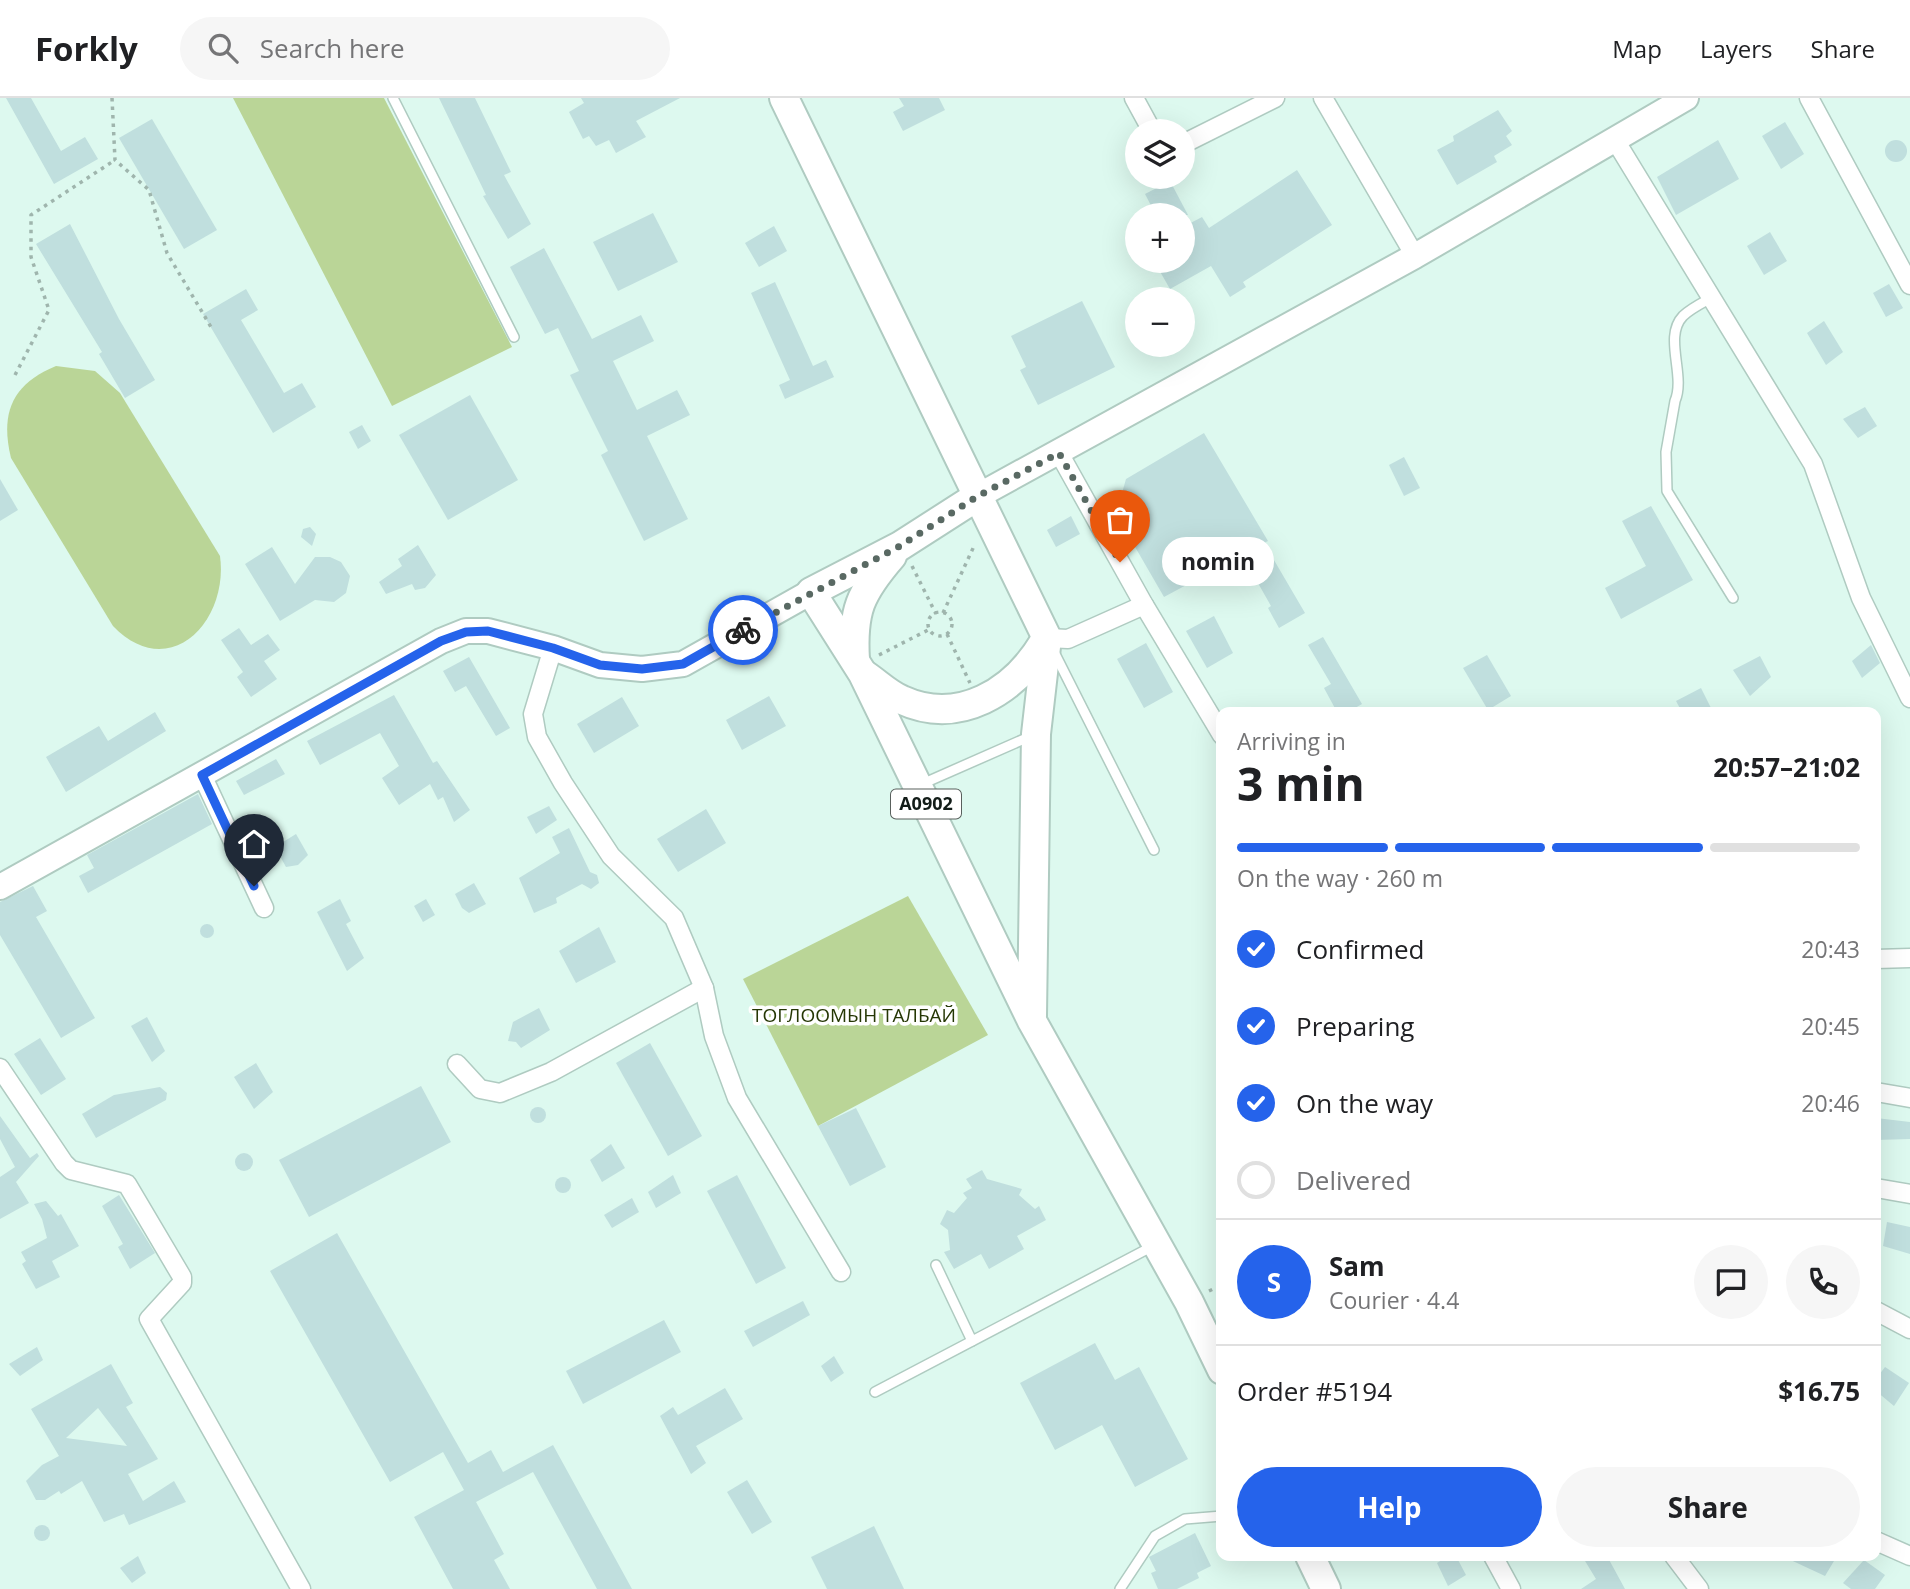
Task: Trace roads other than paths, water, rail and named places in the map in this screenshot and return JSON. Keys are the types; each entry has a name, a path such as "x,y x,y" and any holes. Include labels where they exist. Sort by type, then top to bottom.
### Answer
{"highway":[{"path":"784,98 978,496 1047,638 1030,666 1013,681 979,702 959,709 933,710 900,700 865,663 853,626 870,582 978,496"},
{"path":"811,592 905,554"},
{"name":"A0902","path":"811,592 865,663 917,786 1032,1021 1157,1245 1216,1358"},
{"name":"A0902","path":"1032,1021 1036,734 1047,638"},
{"path":"1312,1561 1326,1589"}],"main road":[{"path":"978,496 1415,256 1686,98"},
{"path":"0,887 441,641 466,632 488,631 553,648 600,665 620,668 683,664 811,592"}],"street":[{"path":"1134,98 1145,119"},
{"path":"1195,138 1275,98"},
{"path":"1323,98 1415,256"},
{"path":"1809,98 1910,285"},
{"path":"1615,140 1813,464 1861,598 1910,698"},
{"path":"1059,453 1144,605 1216,725"},
{"path":"1047,638 1068,639 1144,605"},
{"path":"553,648 533,714 537,737 563,783 611,856 674,918 704,988 714,1036 737,1098 841,1272"},
{"path":"202,775 264,908"},
{"path":"1881,959 1910,958"},
{"path":"457,1064 480,1089 500,1093 551,1072 704,988"},
{"path":"1,1071 64,1163 71,1170 127,1184 162,1241 182,1277 182,1283 149,1320 301,1589"},
{"path":"1881,1093 1910,1098"},
{"path":"1881,1189 1910,1194"},
{"path":"1881,1314 1910,1329"},
{"path":"1881,1543 1910,1556"},
{"path":"1496,1561 1511,1589"},
{"path":"1678,1561 1699,1589"}],"lane":[{"path":"393,98 514,337"},
{"path":"1711,298 1683,316 1677,329 1679,390 1665,472 1667,492 1733,598"},
{"path":"1047,638 1154,850"},
{"path":"917,786 1036,734"},
{"path":"875,1392 1157,1245"},
{"path":"936,1265 972,1341"},
{"path":"1120,1589 1155,1536 1185,1519 1216,1516"}],"place":[{"name":"nomin","path":"1120,562"}],"park label":[{"name":"ТОГЛООМЫН ТАЛБАЙ","path":"854,1015"}]}
